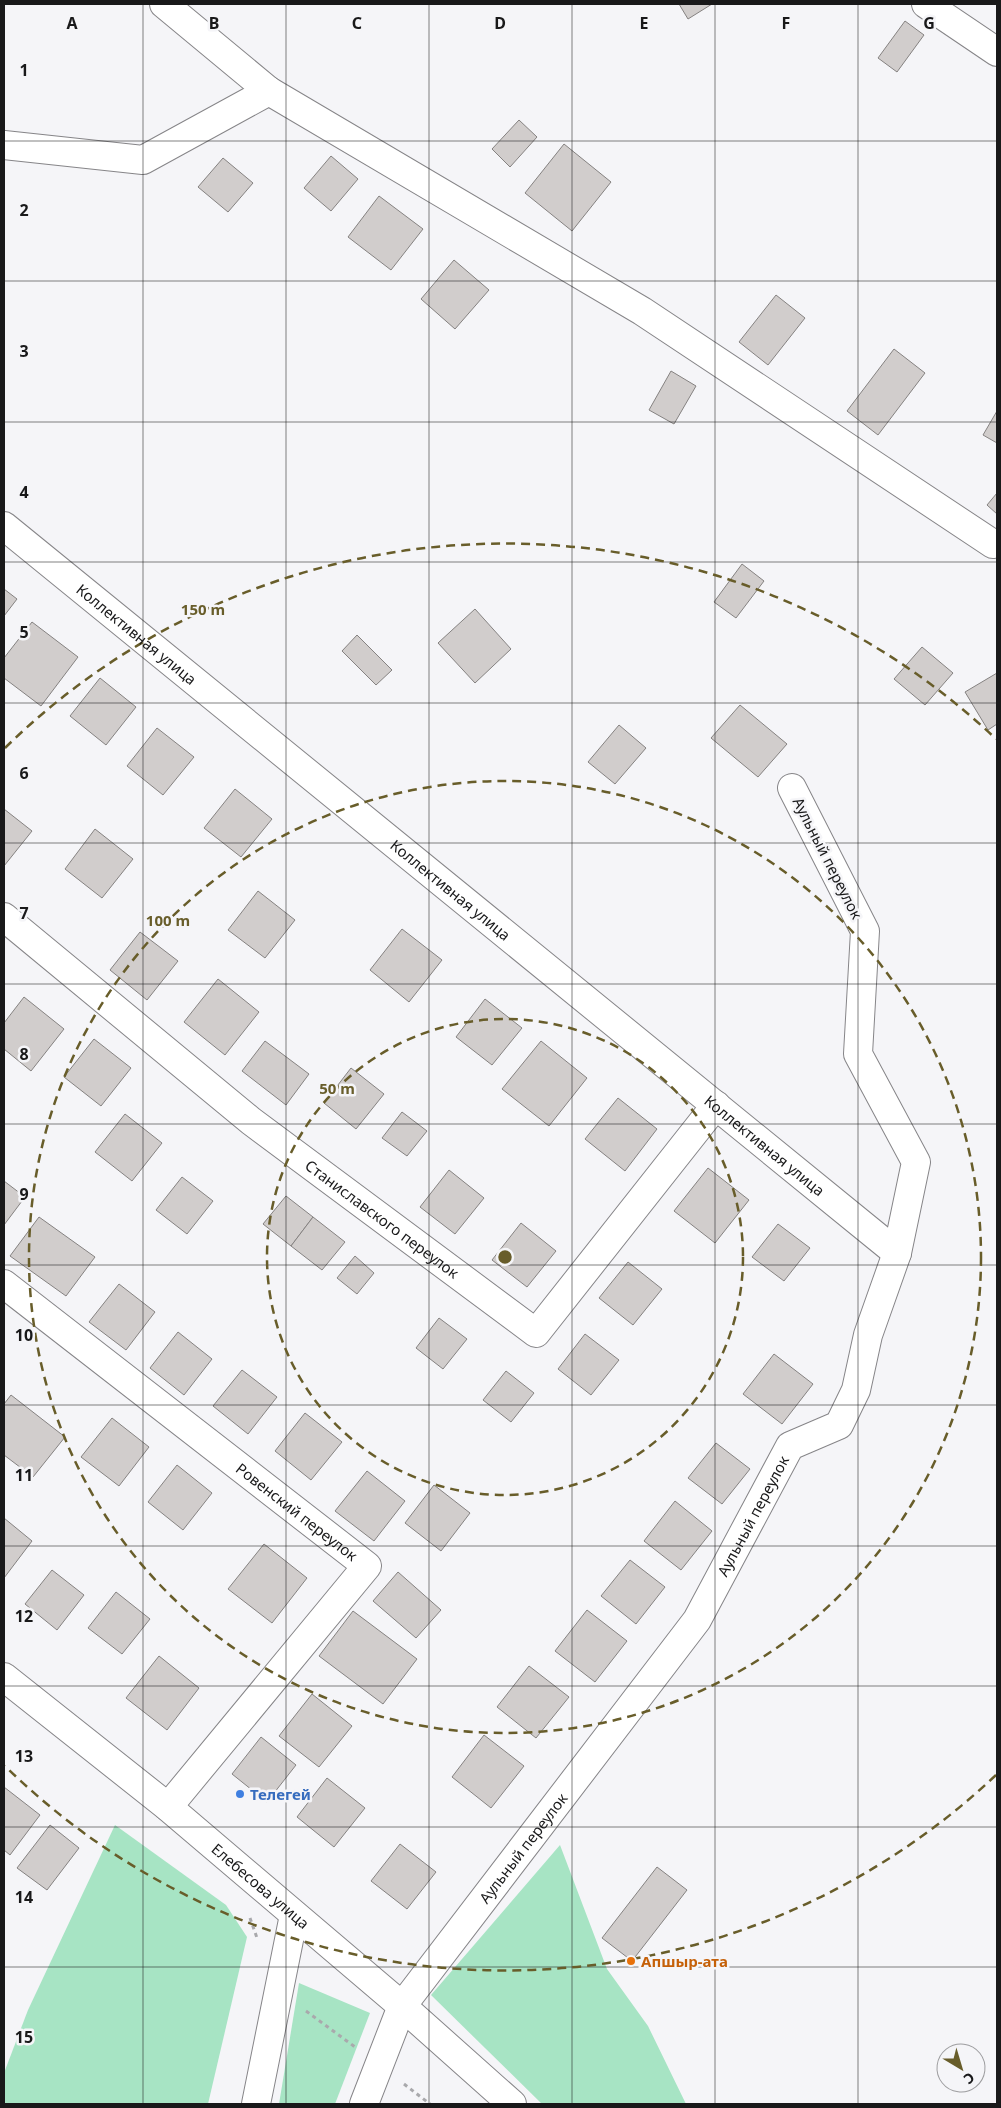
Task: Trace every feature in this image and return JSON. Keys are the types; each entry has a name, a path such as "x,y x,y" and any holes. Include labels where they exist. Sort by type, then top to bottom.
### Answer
{"street":[{"path":"164,4 269,91 642,311 994,544"},
{"path":"926,4 997,52"},
{"path":"4,145 143,160 269,91"},
{"name":"Коллективная улица","path":"4,526 898,1253"},
{"name":"Аульный переулок","path":"364,2104 402,2006 697,1620 790,1446 839,1424 856,1390 868,1335 898,1253 916,1162 858,1054 865,930 792,788"},
{"name":"Станиславского переулок","path":"4,917 251,1121 536,1333 716,1105"},
{"name":"Ровенский переулок","path":"4,1284 367,1566 168,1807"},
{"name":"Елебесова улица","path":"4,1677 168,1807 402,2006 512,2104"},
{"path":"256,2104 294,1916"}],"path":[{"path":"248,1913 258,1942"},
{"path":"278,1989 430,2104"}],"green space":[{"path":"115,1825 226,1905 247,1937 208,2104 4,2104 4,2073 28,2010"},
{"path":"560,1845 607,1969 648,2026 686,2104 542,2104 431,1995"},
{"path":"299,1983 370,2013 335,2104 279,2104"}],"building":[{"path":"679,4 712,4 688,19"},
{"path":"905,21 924,35 897,72 878,58"},
{"path":"519,120 537,137 510,167 492,149"},
{"path":"564,144 611,182 572,231 525,193"},
{"path":"331,156 358,179 331,211 304,188"},
{"path":"223,158 253,183 228,212 198,187"},
{"path":"379,196 423,229 391,270 348,237"},
{"path":"454,260 489,290 455,329 421,299"},
{"path":"776,295 805,318 768,365 739,342"},
{"path":"894,349 925,373 878,435 847,411"},
{"path":"671,371 696,386 674,424 649,410"},
{"path":"997,411 997,443 983,435"},
{"path":"997,493 997,514 987,505"},
{"path":"742,564 764,581 736,618 714,602"},
{"path":"4,589 17,599 4,616"},
{"path":"475,609 511,649 475,683 438,643"},
{"path":"32,622 78,657 41,706 4,678 4,658"},
{"path":"357,635 392,670 376,685 342,651"},
{"path":"922,647 953,673 925,705 894,679"},
{"path":"997,673 997,724 988,730 965,692"},
{"path":"100,678 136,707 106,745 70,716"},
{"path":"740,705 787,744 758,777 711,738"},
{"path":"619,725 646,748 615,784 588,762"},
{"path":"157,728 194,757 163,795 127,766"},
{"path":"235,789 272,819 241,857 204,828"},
{"path":"4,809 32,831 4,866"},
{"path":"95,829 133,859 102,898 65,869"},
{"path":"258,891 295,920 265,958 228,930"},
{"path":"402,929 442,960 409,1002 370,970"},
{"path":"140,932 178,961 147,1000 110,970"},
{"path":"218,979 259,1012 225,1055 184,1022"},
{"path":"24,997 64,1029 31,1071 4,1049 4,1023"},
{"path":"485,999 522,1028 492,1065 456,1037"},
{"path":"94,1039 131,1068 101,1106 64,1077"},
{"path":"265,1041 309,1074 286,1105 242,1071"},
{"path":"541,1041 587,1078 549,1126 502,1089"},
{"path":"351,1068 384,1094 356,1129 324,1103"},
{"path":"618,1098 657,1129 625,1171 585,1139"},
{"path":"402,1112 427,1131 407,1156 382,1138"},
{"path":"125,1114 162,1143 132,1181 95,1152"},
{"path":"708,1168 749,1200 715,1243 674,1211"},
{"path":"449,1170 484,1198 455,1234 420,1207"},
{"path":"182,1177 213,1201 187,1234 156,1210"},
{"path":"4,1181 25,1197 4,1225"},
{"path":"286,1196 313,1217 291,1246 263,1224"},
{"path":"39,1217 95,1257 66,1296 10,1256"},
{"path":"313,1217 345,1242 322,1270 291,1246"},
{"path":"521,1223 556,1251 527,1287 492,1260"},
{"path":"778,1224 810,1248 784,1281 752,1257"},
{"path":"355,1256 374,1273 357,1294 337,1278"},
{"path":"628,1262 662,1289 633,1325 599,1298"},
{"path":"119,1284 155,1312 126,1350 89,1322"},
{"path":"439,1318 467,1339 443,1369 416,1348"},
{"path":"178,1332 212,1359 184,1395 150,1368"},
{"path":"585,1334 619,1360 591,1395 558,1369"},
{"path":"774,1354 813,1384 782,1424 743,1394"},
{"path":"242,1370 277,1397 248,1434 213,1406"},
{"path":"506,1371 534,1393 511,1422 483,1400"},
{"path":"11,1395 65,1437 33,1477 4,1455 4,1404"},
{"path":"305,1413 342,1442 311,1480 275,1451"},
{"path":"112,1418 149,1447 119,1486 81,1457"},
{"path":"716,1443 750,1469 722,1504 688,1478"},
{"path":"177,1465 212,1493 183,1530 148,1502"},
{"path":"367,1471 405,1501 374,1541 335,1511"},
{"path":"434,1485 470,1513 441,1551 405,1523"},
{"path":"675,1501 712,1531 681,1570 644,1541"},
{"path":"4,1518 32,1541 4,1578"},
{"path":"264,1544 307,1578 272,1623 228,1589"},
{"path":"630,1560 665,1587 636,1624 601,1596"},
{"path":"52,1570 84,1595 57,1630 25,1604"},
{"path":"398,1572 441,1610 416,1638 373,1601"},
{"path":"116,1592 150,1619 122,1654 88,1628"},
{"path":"587,1610 627,1641 595,1682 555,1651"},
{"path":"353,1611 417,1659 383,1704 319,1656"},
{"path":"159,1656 199,1688 167,1730 126,1698"},
{"path":"529,1666 569,1697 536,1738 497,1707"},
{"path":"312,1694 352,1726 319,1767 279,1736"},
{"path":"484,1735 524,1766 491,1808 452,1777"},
{"path":"261,1737 296,1765 267,1802 232,1774"},
{"path":"327,1778 365,1808 334,1847 297,1817"},
{"path":"4,1787 40,1815 10,1855 4,1850"},
{"path":"50,1825 79,1848 47,1890 17,1868"},
{"path":"400,1844 436,1872 407,1909 371,1881"},
{"path":"657,1867 687,1890 632,1961 602,1938"}],"place":[{"name":"Телегей","path":"240,1794"},
{"name":"Апшыр-ата","path":"631,1961"}]}
